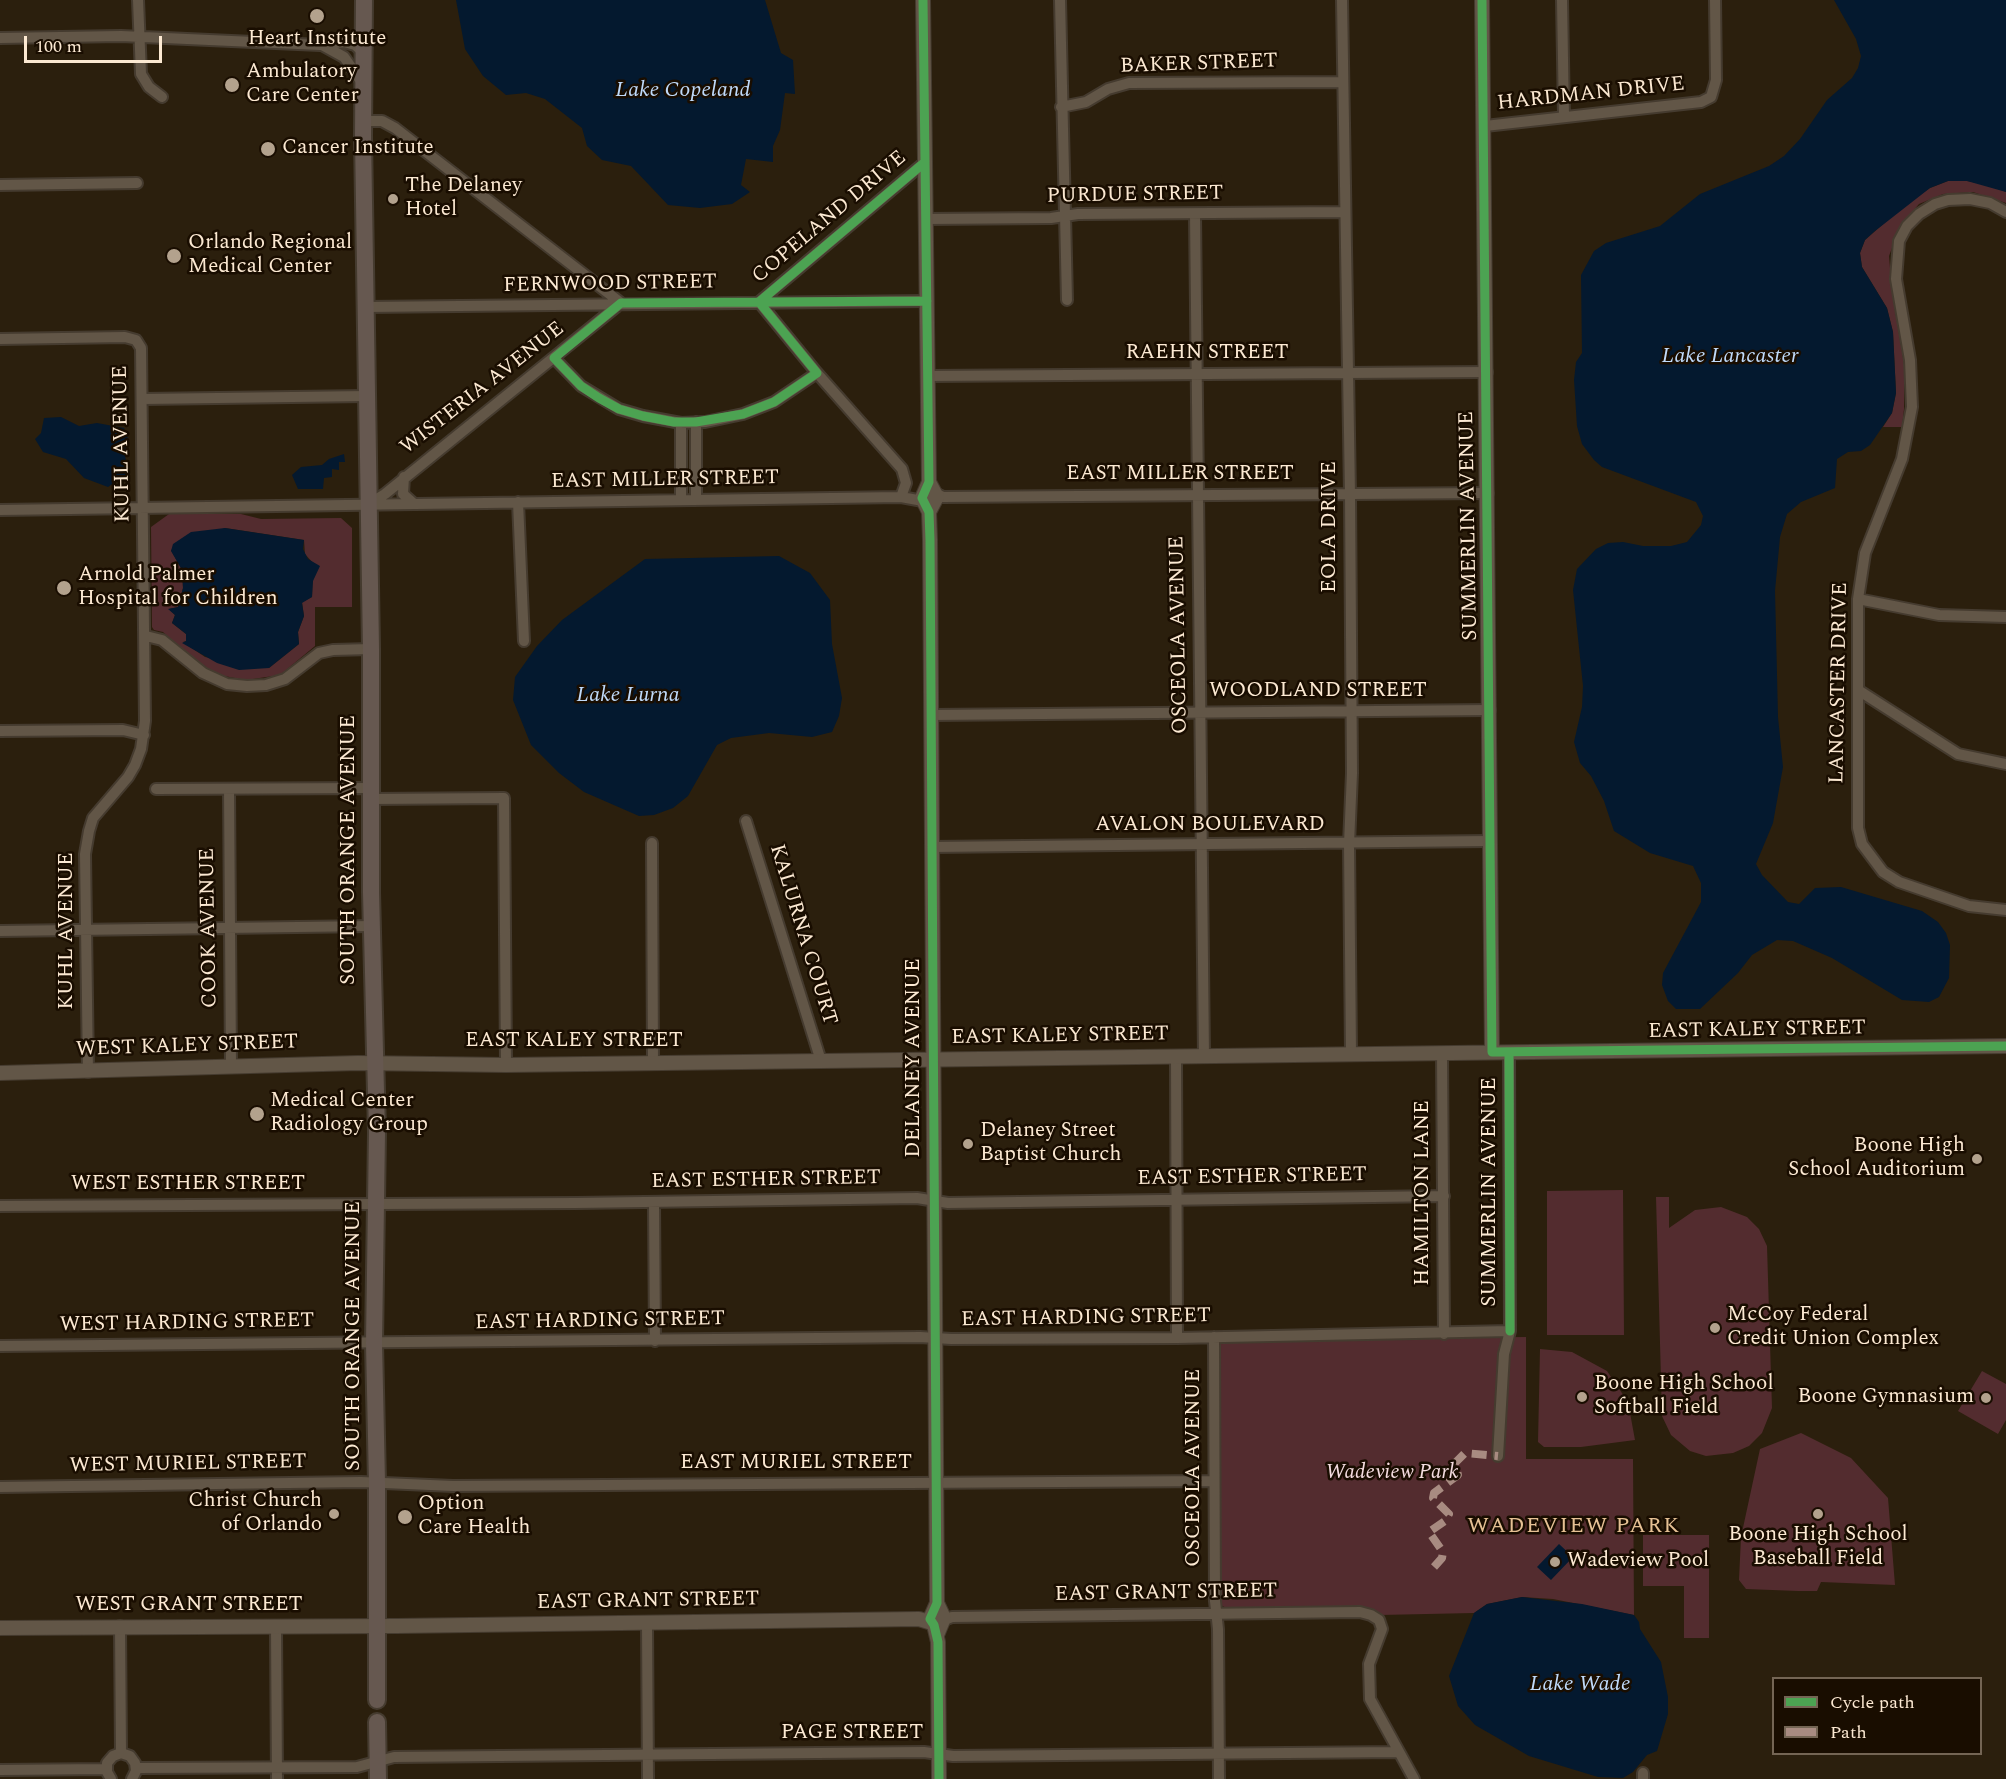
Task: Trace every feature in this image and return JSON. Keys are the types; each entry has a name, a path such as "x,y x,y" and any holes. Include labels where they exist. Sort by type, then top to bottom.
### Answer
{"main road":[{"name":"SOUTH ORANGE AVENUE","path":"364,0 363,120 371,649 372,926 376,1064 374,1342 377,1483 377,1700"},
{"path":"377,1722 377,1771"}],"street":[{"path":"138,0 140,64 144,81 162,98"},
{"name":"DELANEY AVENUE","path":"922,0 928,376 939,1779"},
{"path":"1060,0 1067,300"},
{"name":"EOLA DRIVE","path":"1342,0 1352,711 1349,844 1351,1054"},
{"name":"SUMMERLIN AVENUE","path":"1482,0 1485,126 1492,1052"},
{"path":"1562,0 1564,117"},
{"name":"HARDMAN DRIVE","path":"1485,126 1690,105 1711,97 1716,80 1715,0"},
{"path":"0,38 139,38 320,45 344,42 355,45 364,53"},
{"path":"320,45 344,57 363,84"},
{"name":"BAKER STREET","path":"1061,107 1086,102 1108,89 1129,83 1343,82"},
{"path":"363,120 382,120 395,128 621,303"},
{"name":"COPELAND DRIVE","path":"759,302 925,162"},
{"path":"0,185 136,183"},
{"name":"LANCASTER DRIVE","path":"2006,212 1990,203 1970,199 1948,200 1935,204 1919,214 1907,226 1899,241 1896,279 1910,360 1912,407 1902,459 1864,553 1858,599 1858,828 1862,844 1871,859 1883,872 1899,882 1969,906 2006,910"},
{"name":"PURDUE STREET","path":"926,219 1345,212"},
{"name":"OSCEOLA AVENUE","path":"1195,214 1204,1056"},
{"name":"FERNWOOD STREET","path":"366,307 927,301"},
{"path":"759,302 816,373 902,469 906,483 902,497"},
{"name":"WISTERIA AVENUE","path":"369,504 621,303"},
{"name":"KUHL AVENUE","path":"0,339 125,337 136,340 141,348 146,636 144,735 138,756 128,777 93,818 85,855 88,1072"},
{"path":"554,358 581,386 619,409 681,423 743,414 774,402 816,373"},
{"name":"RAEHN STREET","path":"928,376 1487,372"},
{"path":"143,399 367,396"},
{"path":"696,422 696,500"},
{"path":"681,423 681,500"},
{"path":"404,477 403,494 420,503"},
{"name":"EAST MILLER STREET","path":"0,510 902,497 1488,493"},
{"path":"518,502 524,641"},
{"path":"1858,599 1939,615 2006,617"},
{"path":"146,636 162,640 203,673 227,684 248,686 266,685 285,679 319,653 333,650 371,649"},
{"path":"1858,690 1958,754 2006,764"},
{"name":"WOODLAND STREET","path":"931,715 1490,710"},
{"path":"0,731 123,730 144,735"},
{"path":"156,789 229,789 504,798 506,1065"},
{"name":"COOK AVENUE","path":"229,789 231,1066"},
{"name":"KALURNA COURT","path":"746,821 821,1061"},
{"name":"AVALON BOULEVARD","path":"931,847 1489,842"},
{"path":"652,843 653,1062"},
{"path":"0,931 372,926"},
{"name":"EAST KALEY STREET","path":"376,1064 506,1065 2006,1046"},
{"name":"SUMMERLIN AVENUE","path":"1498,1456 1504,1354 1510,1331 1509,1052"},
{"name":"HAMILTON LANE","path":"1442,1053 1444,1334"},
{"path":"1176,1056 1176,1338"},
{"name":"WEST KALEY STREET","path":"0,1073 376,1064"},
{"name":"EAST ESTHER STREET","path":"376,1204 917,1198 948,1203 1444,1196"},
{"path":"654,1202 655,1341"},
{"name":"WEST ESTHER STREET","path":"0,1206 376,1204"},
{"name":"EAST HARDING STREET","path":"374,1342 1176,1338 1510,1331"},
{"name":"OSCEOLA AVENUE","path":"1214,1337 1219,1779"},
{"name":"WEST HARDING STREET","path":"0,1346 374,1342"},
{"name":"EAST MURIEL STREET","path":"377,1483 453,1486 1214,1481"},
{"name":"WEST MURIEL STREET","path":"0,1487 377,1483"},
{"name":"EAST GRANT STREET","path":"378,1626 1216,1616 1360,1612 1379,1620 1381,1636 1369,1664 1368,1686 1374,1708 1399,1752"},
{"path":"647,1623 648,1779"},
{"path":"120,1626 121,1753"},
{"name":"WEST GRANT STREET","path":"0,1628 378,1626"},
{"path":"276,1627 277,1773"},
{"name":"PAGE STREET","path":"134,1774 277,1773 357,1767 377,1771 394,1757 924,1752 952,1756 1399,1752"},
{"path":"1399,1752 1414,1779"},
{"path":"121,1753 132,1758 134,1774"},
{"path":"0,1770 109,1774 111,1758 121,1753"}],"green space":[{"path":"1948,181 1967,181 1988,185 2006,192 2006,203 1973,192 1943,194 1919,204 1900,226 1889,256 1892,292 1904,364 1904,409 1902,427 1883,427 1892,413 1896,393 1893,332 1887,308 1862,267 1860,253 1865,240 1906,204 1930,188"},
{"path":"169,514 241,514 261,519 341,518 352,528 352,607 315,607 315,646 280,675 246,680 224,676 210,670 188,655 163,632 154,630 152,627 151,527","holes":["225,528 304,540 305,554 313,563 312,597 302,602 304,616 298,632 299,644 269,668 205,657 183,642 186,641 186,634 172,623 175,615 169,609 178,607 183,588 182,570 171,550"]},
{"path":"1623,1190 1624,1335 1547,1335 1547,1191"},
{"name":"McCoy Federal Credit Union Complex","path":"1656,1197 1669,1197 1669,1228 1695,1210 1721,1207 1747,1217 1759,1229 1767,1246 1772,1408 1762,1433 1749,1446 1733,1453 1706,1456 1690,1451 1671,1435 1662,1416"},
{"name":"Wadeview Park","path":"1526,1337 1526,1459 1633,1459 1634,1615 1553,1599 1522,1597 1487,1604 1474,1613 1380,1615 1373,1609 1361,1607 1226,1608 1221,1605 1218,1599 1218,1345 1225,1340"},
{"name":"Boone High School Softball Field","path":"1540,1349 1572,1352 1607,1371 1628,1402 1635,1440 1581,1447 1544,1447 1538,1442"},
{"name":"Boone Gymnasium","path":"1982,1371 2006,1384 2006,1420 1998,1434 1958,1411"},
{"name":"Boone High School Baseball Field","path":"1801,1433 1851,1458 1888,1498 1895,1585 1821,1582 1817,1591 1798,1591 1746,1589 1739,1580 1741,1537 1760,1449"},
{"path":"1643,1535 1709,1535 1709,1638 1684,1638 1684,1586 1643,1586"}],"water":[{"name":"Lake Copeland","path":"456,0 765,0 781,53 793,60 795,94 785,93 780,130 773,146 773,162 746,159 741,185 750,192 732,204 700,208 668,205 631,166 602,160 587,146 582,128 545,99 526,93 506,95 483,76 465,49"},
{"name":"Lake Lancaster","path":"1834,0 2006,0 2006,192 1967,181 1948,181 1930,188 1865,240 1860,253 1862,267 1887,308 1893,332 1896,393 1892,413 1870,445 1861,451 1848,452 1837,459 1835,488 1801,502 1787,514 1780,537 1775,591 1778,717 1783,767 1773,823 1756,864 1762,875 1788,902 1799,904 1815,888 1841,887 1922,911 1938,922 1946,933 1950,945 1949,978 1939,997 1929,1002 1902,1000 1832,958 1793,941 1777,940 1752,955 1738,973 1700,1009 1676,1009 1668,1001 1662,985 1663,973 1701,902 1701,883 1693,866 1650,853 1614,831 1604,801 1591,776 1580,763 1574,742 1582,707 1583,686 1573,590 1577,569 1596,549 1608,543 1671,546 1687,542 1701,525 1703,516 1696,502 1602,467 1582,444 1577,426 1574,380 1576,362 1582,353 1581,275 1594,251 1606,243 1660,226 1700,194 1769,166 1784,156 1800,139 1827,100 1852,78 1861,56 1856,39"},
{"path":"61,417 79,426 97,423 124,428 128,439 125,456 129,473 108,487 84,478 66,459 43,452 35,439 41,433 44,418"},
{"path":"344,454 345,462 339,462 339,470 332,469 332,477 324,478 323,489 298,489 292,475 301,467 322,465 329,459"},
{"path":"225,528 304,540 303,549 308,559 320,566 313,581 312,597 302,603 304,616 298,632 299,644 269,668 239,670 217,663 182,643 186,641 186,634 172,623 175,615 168,609 178,607 183,588 182,570 171,551 173,544 191,532"},
{"name":"Lake Lurna","path":"779,556 810,573 830,600 832,644 842,698 839,716 832,732 812,737 769,733 731,738 717,745 688,796 673,808 654,815 639,816 584,792 559,773 531,745 513,700 515,677 537,646 562,620 645,559"},
{"name":"Wadeview Pool","path":"1559,1544 1573,1557 1551,1580 1537,1567"},
{"name":"Lake Wade","path":"1522,1597 1582,1604 1634,1615 1639,1622 1640,1629 1661,1662 1668,1697 1668,1714 1657,1751 1647,1755 1633,1772 1623,1778 1598,1777 1529,1756 1475,1725 1458,1706 1449,1676 1474,1613 1487,1604"}],"marked path":[{"path":"1434,1567 1442,1558 1443,1552 1429,1532 1445,1521 1449,1514 1433,1498 1434,1493 1458,1475 1455,1463 1465,1453 1498,1456"}],"cycle path":[{"path":"923,0 929,482 922,498 929,512 930,540 937,1603 930,1619 934,1625 938,1642 939,1779"},
{"path":"1482,0 1492,1052 2006,1046"},
{"path":"759,302 925,162"},
{"path":"759,302 817,373 774,402 743,414 696,422 674,422 619,409 581,386 554,358 621,303 759,302 927,301"},
{"path":"1509,1052 1510,1331"}],"place":[{"name":"Heart Institute","path":"317,16"},
{"name":"Ambulatory Care Center","path":"232,85"},
{"name":"Cancer Institute","path":"268,149"},
{"name":"The Delaney Hotel","path":"393,199"},
{"name":"Orlando Regional Medical Center","path":"174,256"},
{"name":"Arnold Palmer Hospital for Children","path":"64,588"},
{"name":"Medical Center Radiology Group","path":"257,1114"},
{"name":"Delaney Street Baptist Church","path":"968,1144"},
{"name":"Boone High School Auditorium","path":"1977,1159"},
{"name":"McCoy Federal Credit Union Complex","path":"1715,1328"},
{"name":"Boone High School Softball Field","path":"1582,1397"},
{"name":"Boone Gymnasium","path":"1986,1398"},
{"name":"Christ Church of Orlando","path":"334,1514"},
{"name":"Boone High School Baseball Field","path":"1818,1514"},
{"name":"Option Care Health","path":"405,1517"},
{"name":"Wadeview Pool","path":"1555,1562"}],"district":[{"name":"WADEVIEW PARK","path":"1574,1528"}]}
